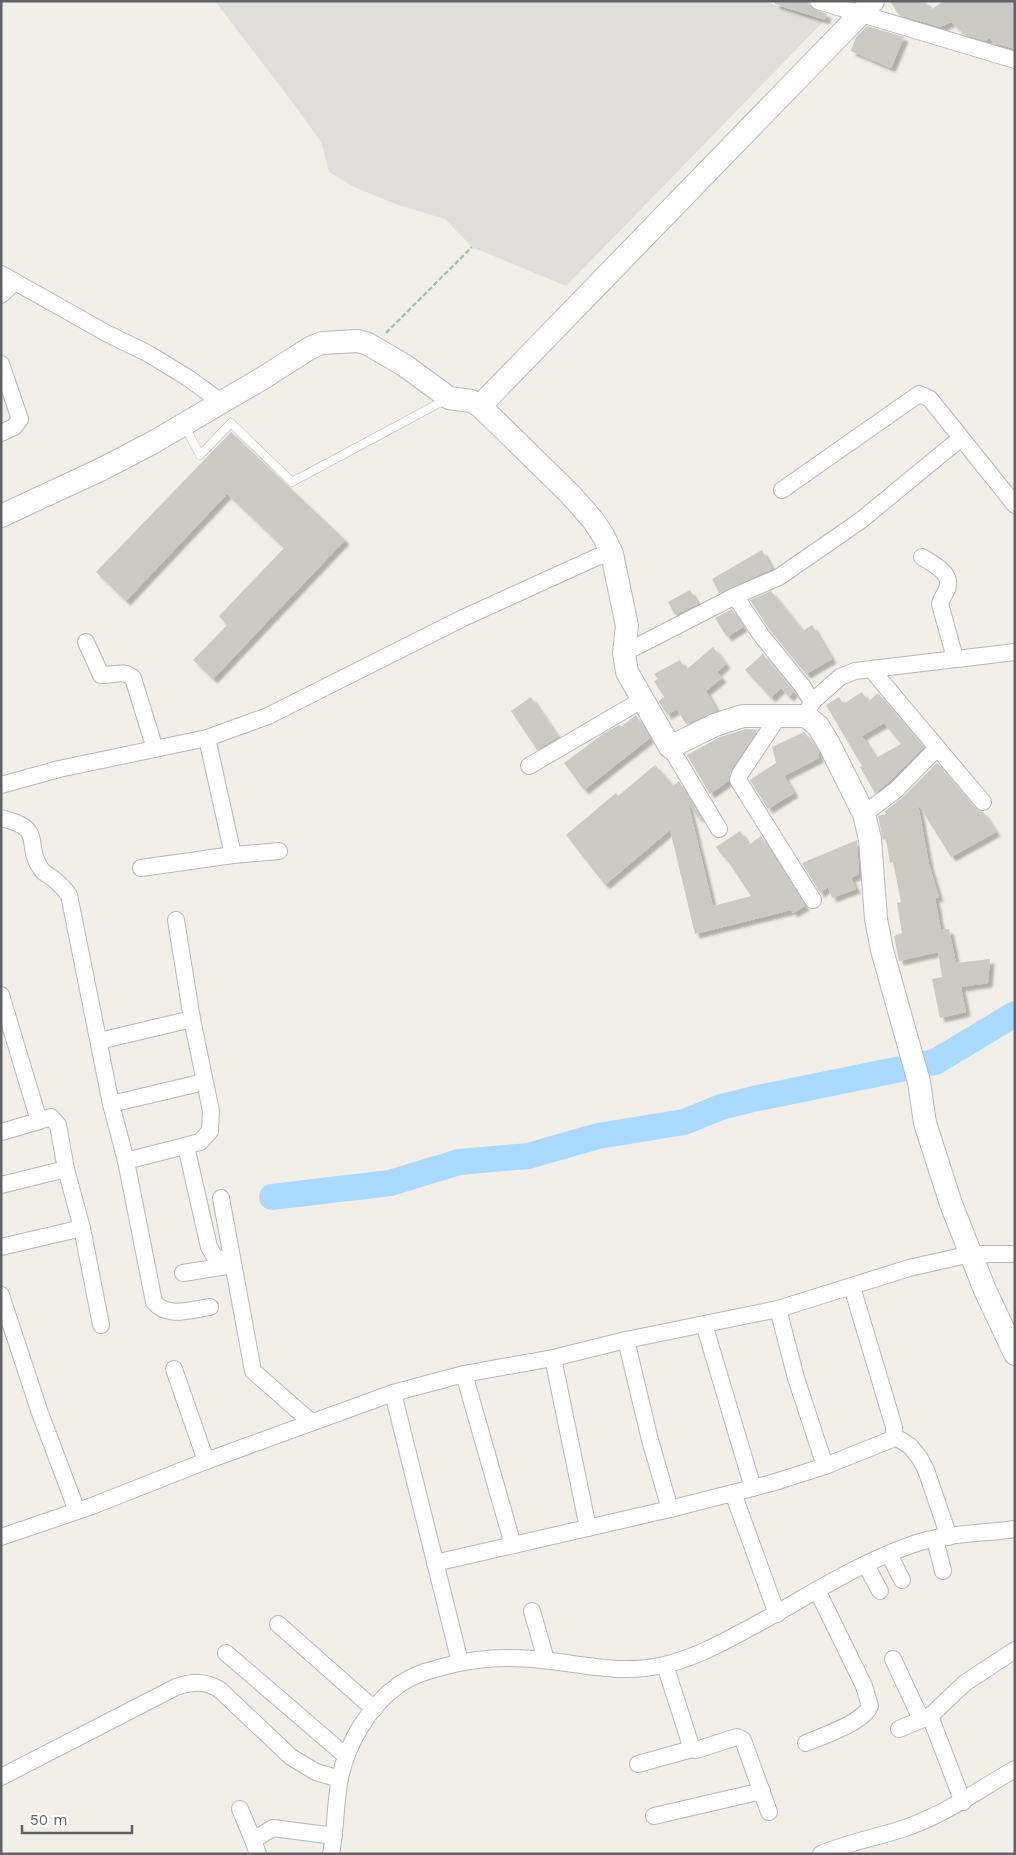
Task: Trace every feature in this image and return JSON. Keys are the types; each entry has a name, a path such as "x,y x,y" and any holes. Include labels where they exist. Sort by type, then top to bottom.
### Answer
{"street":[{"path":"818,1 867,8 1015,60"},
{"path":"480,406 867,8"},
{"path":"1,295 8,278 108,334 148,354 203,388 221,402"},
{"path":"1,516 102,469 221,402 310,348 322,343 358,341 373,347 449,398 471,401 480,406 570,494 593,520 612,554 627,626 624,652 627,672 719,829"},
{"path":"1,364 20,419 14,427 1,433"},
{"path":"782,490 915,395 923,395 930,399 1015,505"},
{"path":"624,652 735,596 778,577 838,538 960,438"},
{"path":"1,785 59,770 207,738 268,716 463,618 597,557 612,554"},
{"path":"922,557 943,572 947,579 947,588 940,604 955,658"},
{"path":"735,596 762,635 803,687 809,709 864,814 870,839 876,919 882,950 919,1082 925,1124 951,1204 1015,1354"},
{"path":"86,642 101,675 124,673 133,678 155,749"},
{"path":"670,747 715,725 736,718 744,716 778,717 809,709 846,673 1015,652"},
{"path":"871,669 983,802"},
{"path":"529,766 642,700"},
{"path":"778,717 740,774 738,780 813,900"},
{"path":"207,738 233,855"},
{"path":"864,814 896,790 937,748"},
{"path":"1,818 27,828 32,835 38,866 43,873 54,879 69,895 100,1041 111,1104 126,1161 154,1302 168,1312 210,1307"},
{"path":"141,868 233,855 279,851"},
{"path":"126,1161 200,1142 210,1132 211,1111 192,1019 176,920"},
{"path":"1,995 38,1121"},
{"path":"100,1041 192,1019"},
{"path":"111,1104 204,1082"},
{"path":"1,1132 49,1117 57,1122 102,1324"},
{"path":"186,1146 209,1247 216,1259 233,1261"},
{"path":"1,1185 66,1169"},
{"path":"221,1198 253,1371 311,1422"},
{"path":"1,1247 82,1228"},
{"path":"1,1537 77,1511 206,1461 393,1393 464,1374 553,1358 626,1340 778,1309 909,1268 971,1254 1015,1254"},
{"path":"183,1273 233,1261"},
{"path":"435,1563 753,1488 825,1466 890,1440 894,1436 894,1427 852,1287"},
{"path":"1,1296 40,1413 77,1511"},
{"path":"778,1309 796,1378 825,1466"},
{"path":"704,1324 753,1488"},
{"path":"626,1340 650,1440 670,1509"},
{"path":"553,1358 588,1528"},
{"path":"174,1368 206,1461"},
{"path":"464,1374 513,1545"},
{"path":"393,1393 460,1662"},
{"path":"894,1436 910,1446 920,1457 926,1470 942,1538 943,1571"},
{"path":"733,1493 777,1614"},
{"path":"332,1854 340,1779 346,1756 358,1730 389,1693 416,1674 460,1662 504,1658 546,1660 613,1670 666,1668 722,1642 777,1614 817,1590 912,1544 942,1538 1015,1530"},
{"path":"889,1554 902,1580"},
{"path":"866,1566 880,1591"},
{"path":"806,1743 857,1719 870,1706 864,1686 817,1590"},
{"path":"532,1611 546,1660"},
{"path":"278,1624 374,1709"},
{"path":"899,1729 925,1717 965,1683 1015,1650"},
{"path":"226,1654 346,1756"},
{"path":"893,1659 925,1717 963,1802"},
{"path":"666,1668 692,1749"},
{"path":"1,1777 176,1688 190,1683 210,1684 215,1687 291,1757 316,1772 340,1779"},
{"path":"638,1764 692,1749 696,1750 737,1737 740,1738 744,1742 770,1812"},
{"path":"821,1854 856,1841 900,1830 963,1802 1015,1769"},
{"path":"654,1816 762,1791"},
{"path":"240,1809 255,1847 273,1828 334,1836"}],"lane":[{"path":"183,424 200,455 230,423 292,482 449,398"}],"path":[{"path":"373,347 472,247"}],"shaded area":[{"path":"215,1 762,1 825,20 566,286 472,247 445,219 398,205 354,187 329,172 321,142"}],"building":[{"path":"775,1 808,1 811,8 827,14 825,20 775,4"},
{"path":"890,1 925,1 930,10 944,1 1015,1 1015,49 995,43 989,38 986,41 965,35 951,22 941,27 899,15"},
{"path":"867,26 904,37 891,68 851,51 856,37"},
{"path":"231,432 345,540 213,679 193,660 227,625 219,616 284,548 227,494 126,601 96,572"},
{"path":"762,550 772,569 719,593 712,579"},
{"path":"690,590 698,604 675,615 668,602"},
{"path":"771,591 803,631 812,625 832,659 806,674 769,629 750,600"},
{"path":"732,609 743,627 727,637 715,618"},
{"path":"713,647 726,664 717,672 722,678 706,691 717,711 686,724 677,709 667,715 659,701 664,697 654,681 658,679 654,674 680,660 686,670"},
{"path":"763,654 794,692 789,697 781,688 771,698 745,670"},
{"path":"862,692 868,702 878,693 924,747 889,782 875,793 860,767 862,766 826,705 839,697 843,704","holes":["884,723 901,744 876,758 862,736"]},
{"path":"531,697 558,737 537,750 511,711"},
{"path":"636,715 650,738 584,790 564,763 603,734 619,725 621,727"},
{"path":"746,729 758,730 732,768 728,781 710,794 687,755 720,737"},
{"path":"804,732 818,750 819,758 784,776 794,793 768,809 750,780 776,763 772,747"},
{"path":"937,763 975,808 983,812 996,832 951,857 918,804 929,864 939,897 935,898 941,930 949,929 956,963 990,959 988,983 961,987 966,1012 940,1018 932,979 942,977 938,952 899,961 894,936 902,933 897,903 901,902 893,862 890,863 886,839 883,840 878,816 886,814 885,811 903,797"},
{"path":"655,765 673,786 679,781 700,817 698,818 688,802 713,906 751,896 725,857 716,847 740,831 749,845 761,836 805,906 793,913 791,910 695,934 670,830 605,885 566,835 616,793 618,796"},
{"path":"857,840 859,874 851,878 856,889 832,898 828,887 820,893 802,863"}],"waterway":[{"path":"272,1197 390,1183 459,1162 528,1156 598,1136 684,1122 721,1107 753,1099 935,1062 1015,1014"}]}
